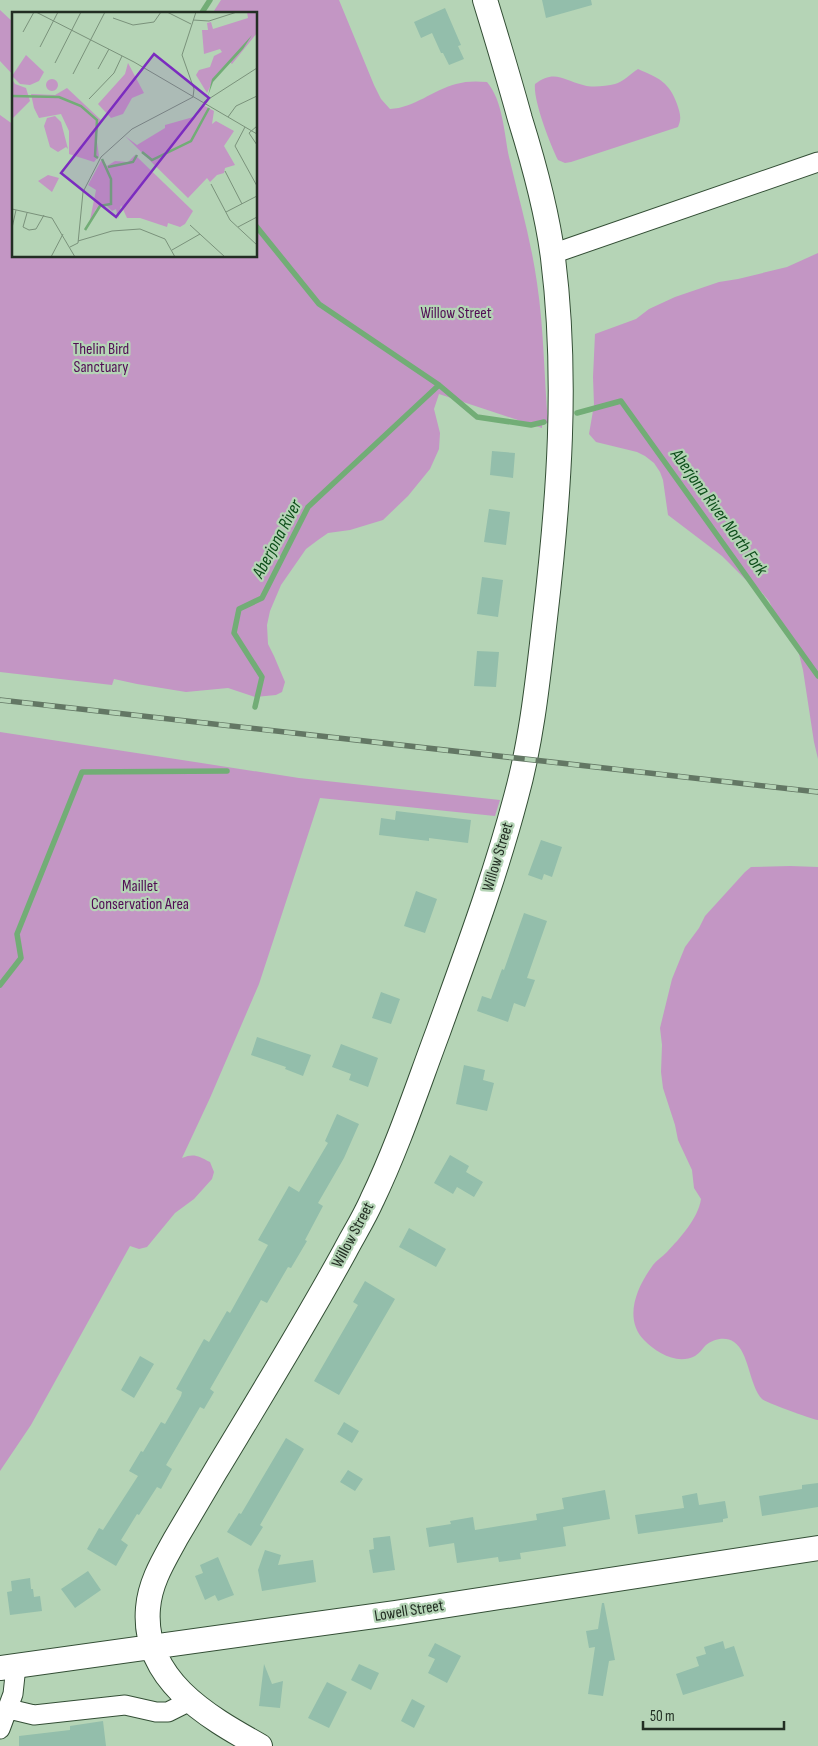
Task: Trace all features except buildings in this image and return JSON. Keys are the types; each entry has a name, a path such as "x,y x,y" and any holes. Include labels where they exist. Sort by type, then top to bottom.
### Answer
{"main road":[{"name":"Willow Street","path":"151,1648 147,1623 148,1602 158,1571 320,1296 371,1204 389,1161 481,912 514,804 525,760 550,578 560,436 560,350 552,254 535,172 485,0"},
{"name":"Lowell Street","path":"8,1667 396,1613 818,1548"},
{"path":"151,1648 166,1674 190,1701 212,1718 260,1746"}],"street":[{"path":"552,254 818,162"},
{"path":"0,1729 13,1694 8,1667"},
{"path":"8,1709 34,1715 125,1705 156,1712 168,1712 190,1701"}],"green space":[{"name":"Thelin Bird Sanctuary","path":"221,0 339,0 374,85 381,99 390,109 407,106 456,84 471,81 487,82 500,108 534,267 541,318 548,423 542,423 542,428 439,394 434,409 440,433 439,449 430,469 408,496 383,520 350,530 328,533 318,540 306,549 281,585 270,611 267,625 268,644 285,682 282,692 276,695 255,697 228,688 186,692 114,679 112,685 0,672 0,115 12,124 12,258 258,258 258,12 213,12"},
{"path":"0,10 12,21 12,74 0,61"},
{"path":"638,69 657,78 667,86 674,97 680,113 678,127 571,162 565,163 558,160 539,111 535,84 554,76 595,87 621,82"},
{"path":"818,253 818,759 799,654 790,635 779,622 769,601 758,588 745,579 722,556 668,515 663,480 654,463 637,452 596,442 589,434 594,405 595,334 636,319 649,309 675,297 719,282 787,267"},
{"name":"Maillet Conservation Area","path":"0,732 299,778 500,800 495,816 320,798 259,984 182,1158 196,1156 210,1162 214,1172 212,1179 194,1199 175,1213 147,1247 139,1249 130,1246 31,1425 0,1471"},
{"path":"751,867 818,867 818,1420 762,1399 754,1386 743,1353 731,1340 712,1341 695,1356 681,1359 674,1358 661,1353 644,1340 634,1322 633,1312 638,1293 647,1274 688,1228 696,1214 701,1199 694,1188 692,1170 678,1140 663,1088 660,1028 672,979 685,947 705,916 745,872"}],"waterway":[{"path":"202,12 210,0"},
{"path":"258,228 319,304 439,385 477,417 531,425 544,422"},
{"name":"Aberjona River","path":"255,707 262,677 234,633 239,609 262,598 308,507 439,385"},
{"name":"Aberjona River North Fork","path":"577,413 621,401 818,676"},
{"name":"Aberjona River","path":"0,985 21,958 17,934 82,772 227,771"}],"railway":[{"path":"0,700 818,792"}]}
